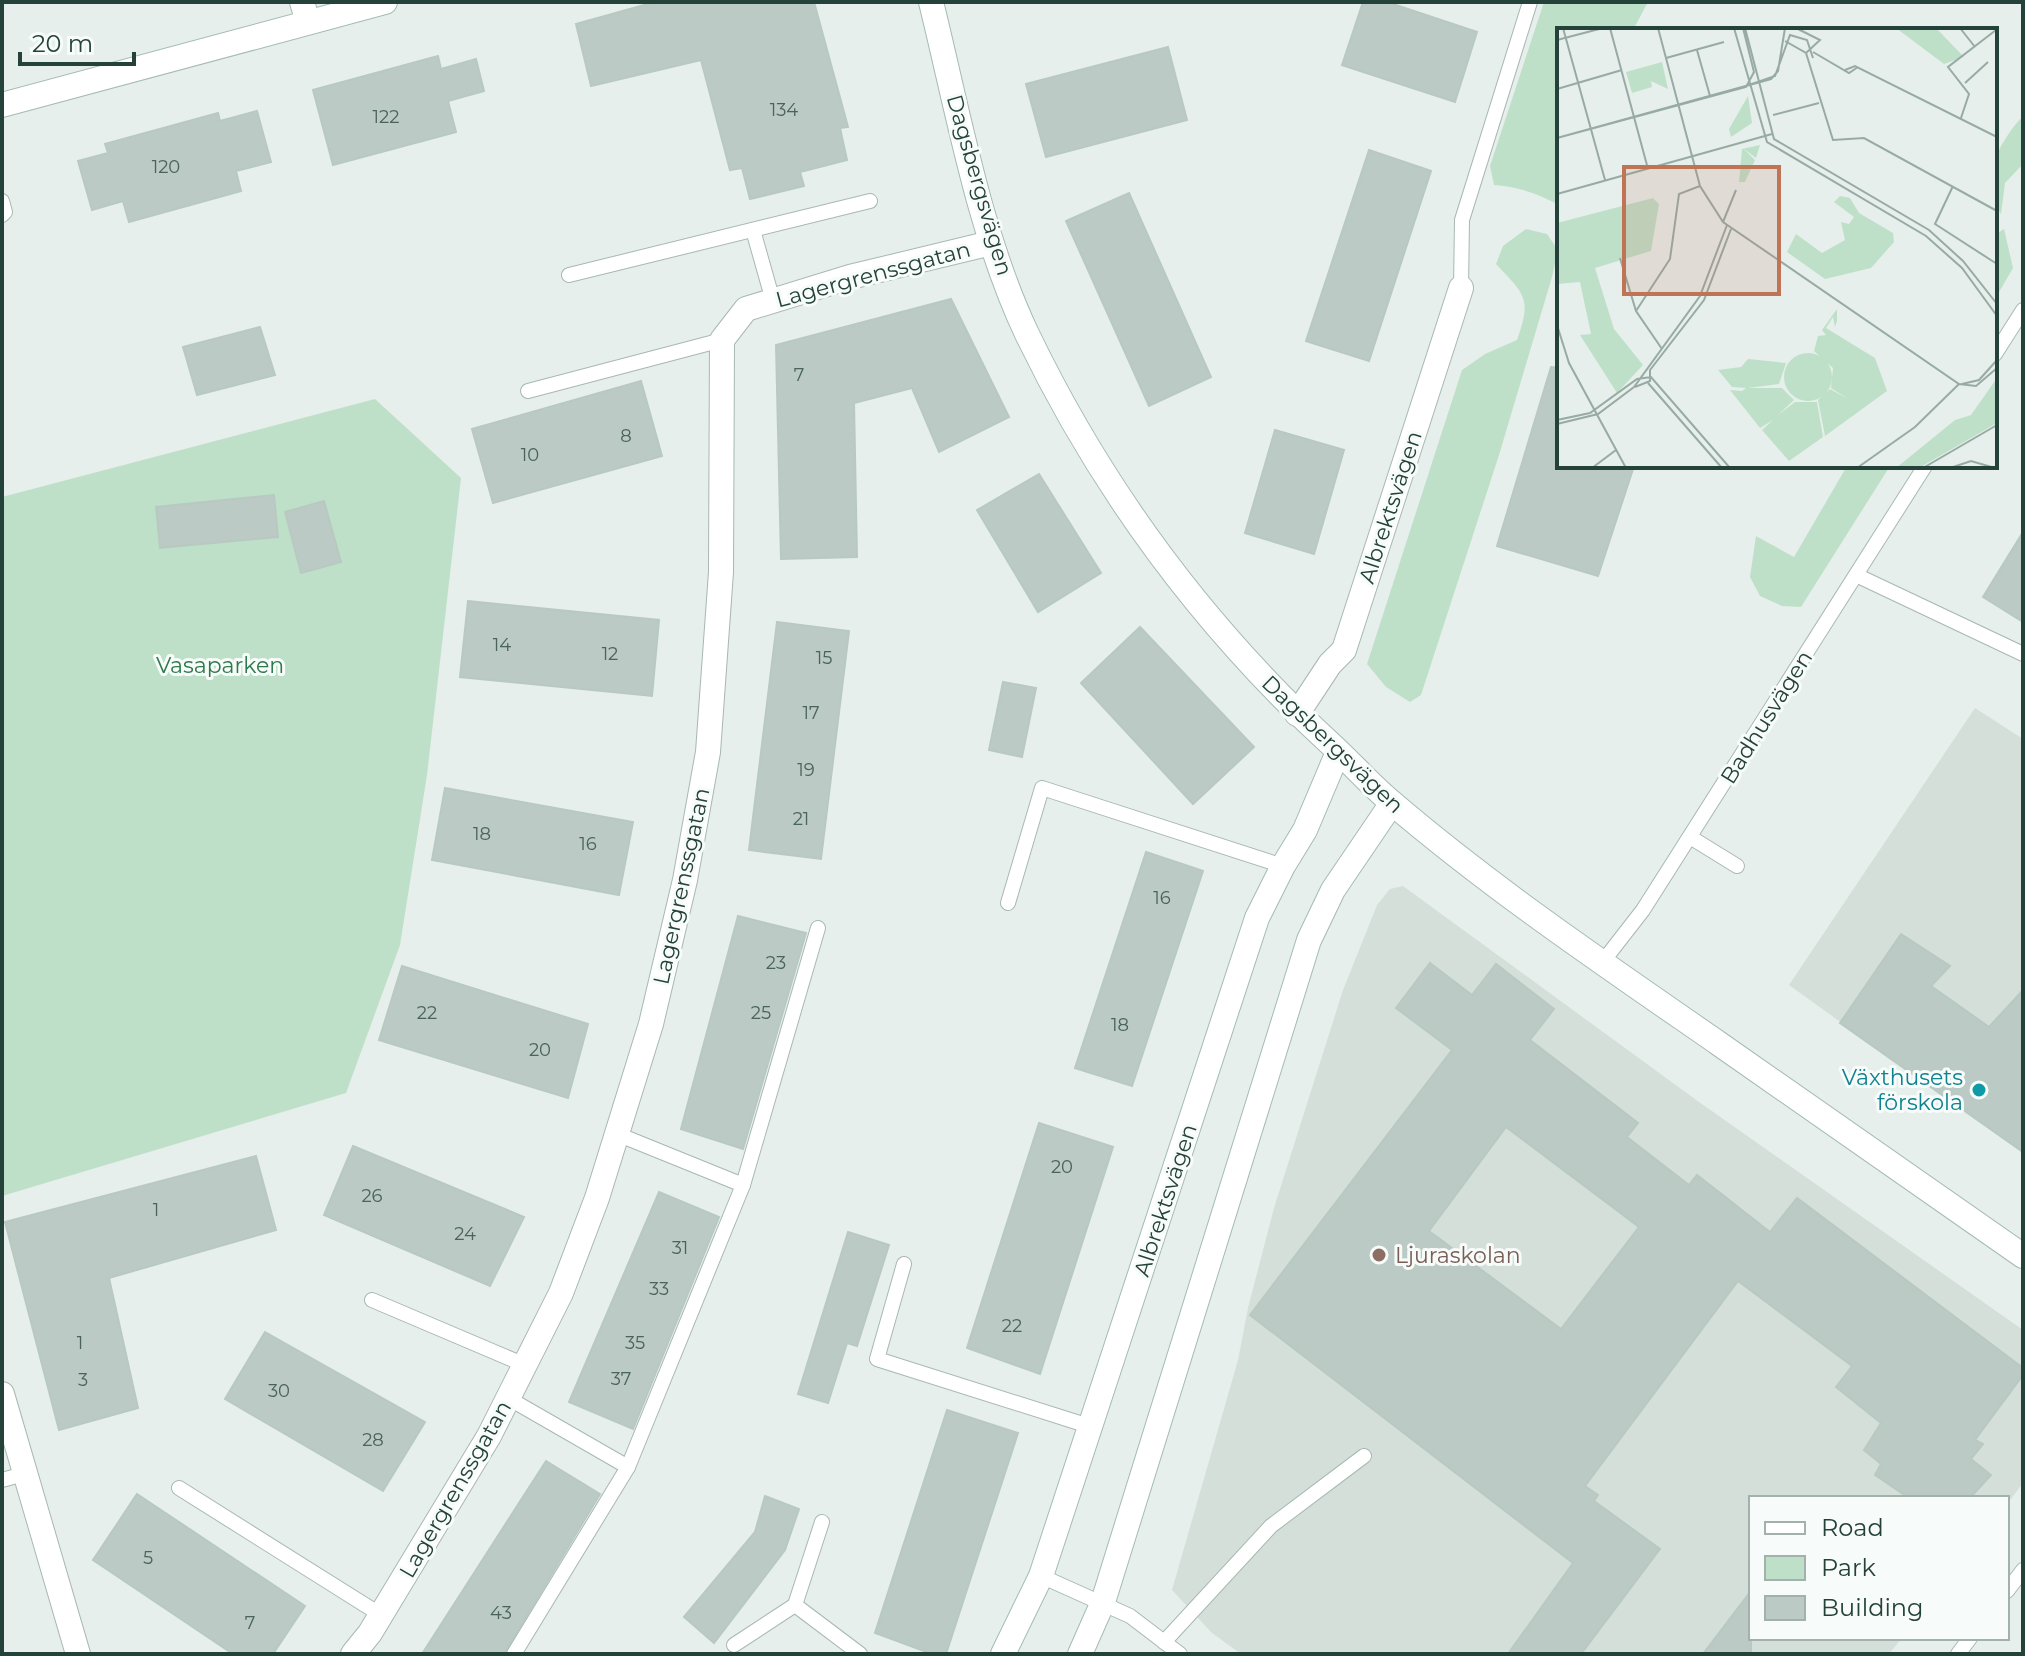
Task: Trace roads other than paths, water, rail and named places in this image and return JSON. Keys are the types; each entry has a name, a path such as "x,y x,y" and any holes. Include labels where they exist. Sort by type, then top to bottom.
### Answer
{"street":[{"path":"2,105 305,12 385,2"},
{"name":"Dagsbergsvägen","path":"931,2 991,243 1026,332 1094,461 1141,532 1209,620 1297,714 1392,803 1601,964 2023,1256"},
{"name":"Lagergrenssgatan","path":"353,1654 381,1615 489,1436 561,1293 597,1198 651,1024 682,895 708,752 721,572 722,340 746,309 850,277 991,243"},
{"name":"Albrektsvägen","path":"1297,714 1330,664 1344,650 1461,288"},
{"name":"Albrektsvägen","path":"1003,1654 1041,1576 1257,918 1305,830 1338,752"},
{"path":"1080,1654 1103,1602 1309,940 1333,890 1392,803"},
{"path":"2,1394 13,1477 78,1654"}],"lane":[{"path":"1461,288 1462,220 1530,2"},
{"path":"2,201 5,212 2,215"},
{"path":"569,275 870,201"},
{"path":"753,230 773,301"},
{"path":"1997,351 2023,310"},
{"path":"528,391 722,340"},
{"name":"Badhusvägen","path":"1601,964 1643,910 1924,468"},
{"path":"1856,575 2023,654"},
{"path":"1008,903 1042,788 1283,866"},
{"path":"1690,837 1737,866"},
{"path":"514,1654 628,1467 743,1185 818,928"},
{"path":"617,1134 743,1185"},
{"path":"904,1264 877,1359 1092,1427"},
{"path":"372,1300 525,1365"},
{"path":"508,1398 628,1467"},
{"path":"1164,1642 1271,1526 1364,1456"},
{"path":"179,1488 381,1615"},
{"path":"734,1645 795,1605 822,1522"},
{"path":"2009,1588 2023,1570"},
{"path":"1041,1576 1130,1616 1180,1654"},
{"path":"795,1605 860,1654"}],"place":[{"name":"Växthusets förskola","path":"1979,1090"},
{"name":"Ljuraskolan","path":"1379,1255"}],"park label":[{"name":"Vasaparken","path":"220,665"}]}
